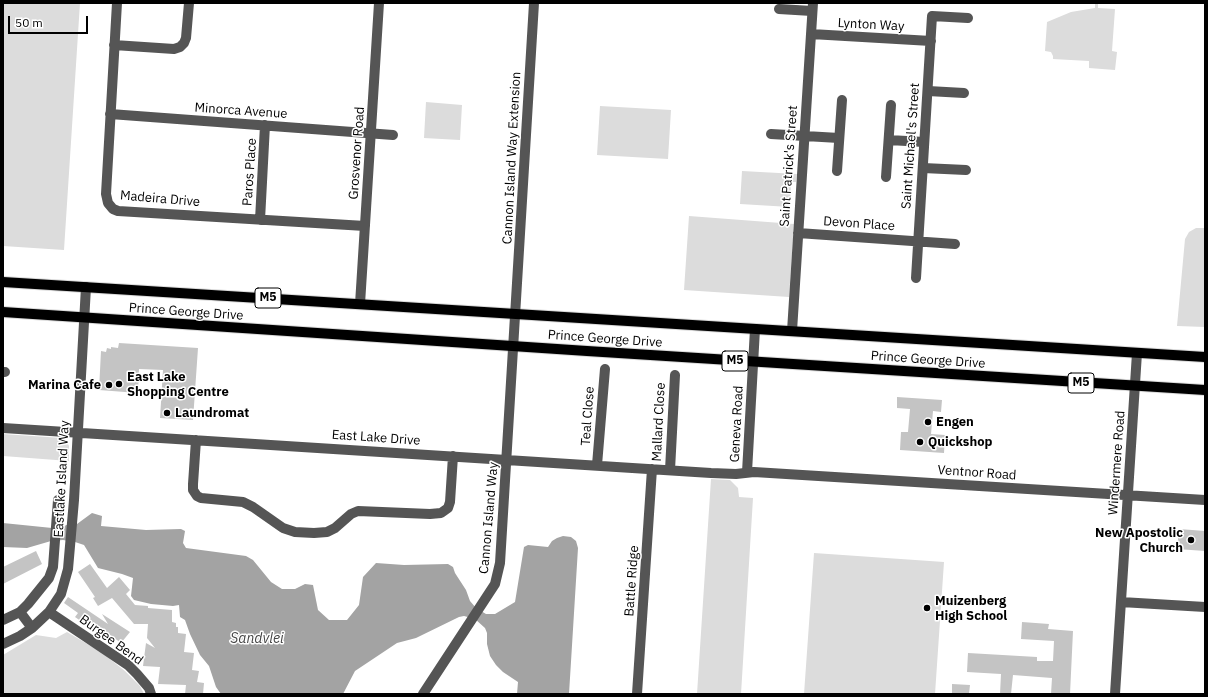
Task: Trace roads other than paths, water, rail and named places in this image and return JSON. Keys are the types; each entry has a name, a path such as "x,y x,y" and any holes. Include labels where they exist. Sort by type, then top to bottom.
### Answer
{"main road":[{"name":"Prince George Drive","path":"3,282 1205,358"},
{"name":"Prince George Drive","path":"3,312 753,362 1205,390"}],"street":[{"name":"Madeira Drive","path":"116,3 106,194 108,203 113,208 118,211 365,226"},
{"path":"114,45 174,49 180,47 186,38 189,3"},
{"name":"Grosvenor Road","path":"360,304 379,3"},
{"name":"Cannon Island Way Extension","path":"514,346 534,3"},
{"path":"779,9 812,7"},
{"name":"Saint Patrick's Street","path":"792,331 812,7"},
{"name":"Saint Michael's Street","path":"916,278 932,16 968,18"},
{"name":"Lynton Way","path":"811,34 931,41"},
{"path":"928,91 964,93"},
{"path":"837,171 842,100"},
{"path":"886,177 891,105"},
{"name":"Minorca Avenue","path":"110,114 393,135"},
{"name":"Paros Place","path":"260,220 266,125"},
{"path":"771,134 839,138"},
{"path":"889,140 924,142"},
{"path":"923,168 966,170"},
{"name":"Devon Place","path":"798,233 955,244"},
{"name":"Eastlake Island Way","path":"3,644 20,636 32,628 49,612 61,594 68,569 73,515 86,287"},
{"name":"Geneva Road","path":"747,472 755,329"},
{"name":"Cannon Island Way","path":"423,694 495,584 500,563 514,346"},
{"name":"Windermere Road","path":"1115,694 1137,353"},
{"name":"Teal Close","path":"597,465 604,369"},
{"name":"Mallard Close","path":"670,470 675,375"},
{"name":"East Lake Drive","path":"3,428 736,474 747,472"},
{"path":"196,440 193,490 197,496 201,498 243,502 253,507 283,528 295,532 328,532 351,514 358,511 430,514 442,513 448,508 450,502 453,456"},
{"name":"Battle Ridge","path":"637,694 652,469"},
{"name":"Ventnor Road","path":"747,472 1205,500"},
{"path":"3,620 20,612 49,578 53,567 58,500"},
{"path":"1122,602 1205,607"},
{"path":"20,612 32,628"},
{"name":"Burgee Bend","path":"49,612 128,665 145,684 151,694"}],"water":[{"name":"Sandvlei","path":"92,513 102,516 101,526 146,530 181,529 185,531 183,543 186,548 246,556 253,560 271,582 282,589 295,589 305,584 313,585 318,610 329,620 347,620 359,605 363,577 376,563 404,565 448,564 453,567 455,573 466,590 470,601 476,608 486,614 495,614 515,602 524,547 528,545 548,547 552,541 557,538 563,536 571,537 576,541 578,548 569,694 517,694 518,682 503,672 490,656 485,628 475,619 464,616 416,638 397,643 355,671 343,694 221,694 216,687 209,666 200,655 185,620 180,617 179,605 173,606 151,604 134,600 131,596 133,578 98,568 84,545 75,542 63,540 51,541 27,548 3,547 3,523 62,529 66,525 77,524"}],"place":[{"name":"East Lake Shopping Centre","path":"119,384"},
{"name":"Marina Cafe","path":"109,385"},
{"name":"Laundromat","path":"167,413"},
{"name":"Engen","path":"928,422"},
{"name":"Quickshop","path":"920,442"},
{"name":"New Apostolic Church","path":"1191,540"},
{"name":"Muizenberg High School","path":"927,608"}]}
